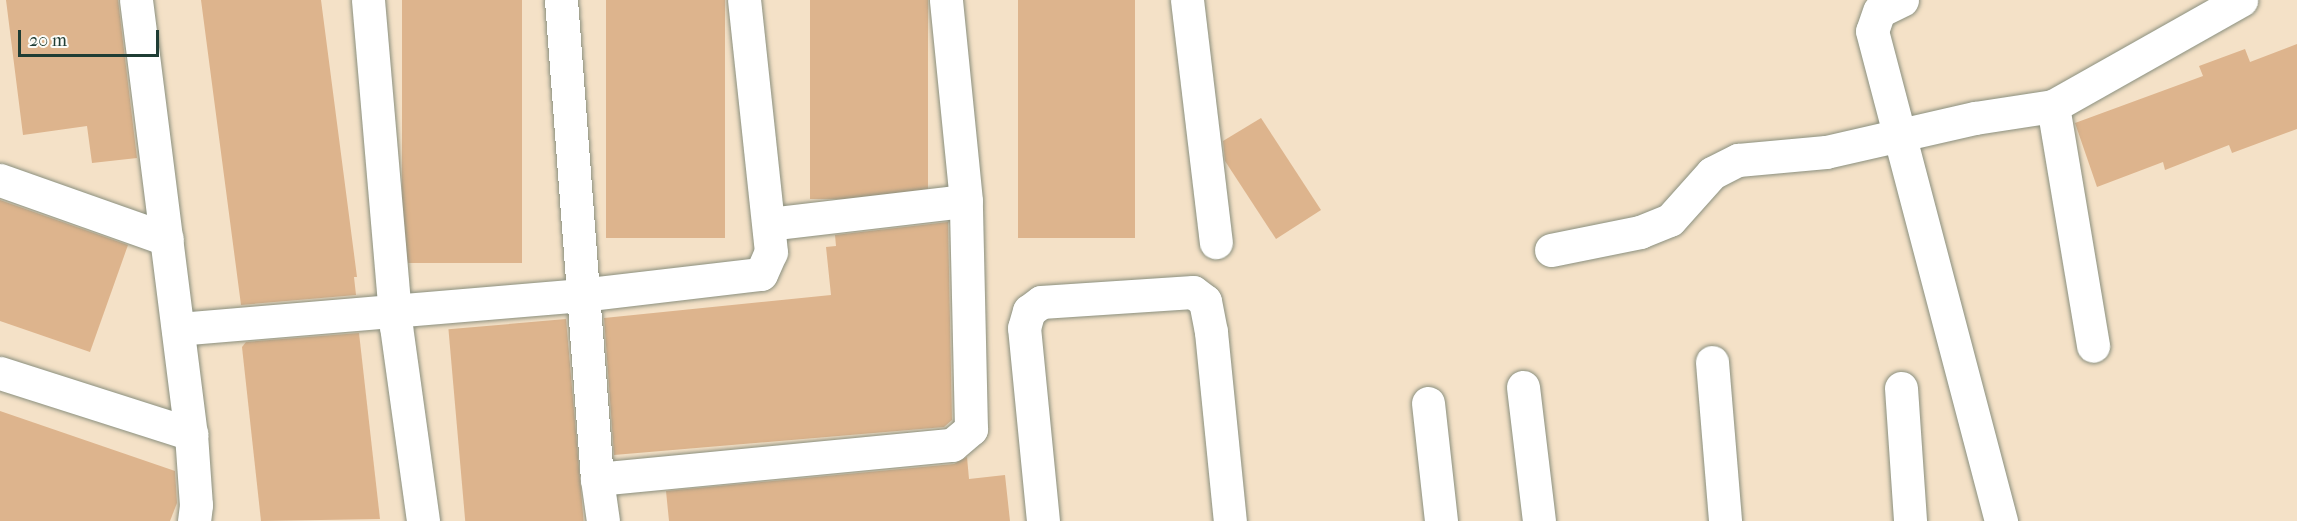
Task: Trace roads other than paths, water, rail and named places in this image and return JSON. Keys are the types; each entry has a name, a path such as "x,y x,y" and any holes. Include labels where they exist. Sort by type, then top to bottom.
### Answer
{"street":[{"path":"136,0 191,434 196,505 194,521"},
{"path":"368,0 395,312 423,521"},
{"path":"561,0 581,295 597,479 603,521"},
{"path":"178,328 581,295 761,273 771,252 744,0"},
{"path":"597,479 952,445 971,429 966,201 946,0"},
{"path":"1187,0 1216,242"},
{"path":"1902,0 1875,15 1872,32 1903,137 2001,521"},
{"path":"1551,250 1640,232 1670,220 1712,173 1738,160 1826,152 1903,137 1975,118 2053,106 2241,0"},
{"path":"2053,106 2093,346"},
{"path":"0,180 167,239"},
{"path":"769,224 966,201"},
{"path":"1043,521 1024,328 1029,312 1041,302 1193,292 1205,301 1211,332 1230,521"},
{"path":"1712,362 1725,521"},
{"path":"0,373 191,434"},
{"path":"1524,387 1539,521"},
{"path":"1901,388 1910,521"},
{"path":"1428,403 1441,521"}]}
